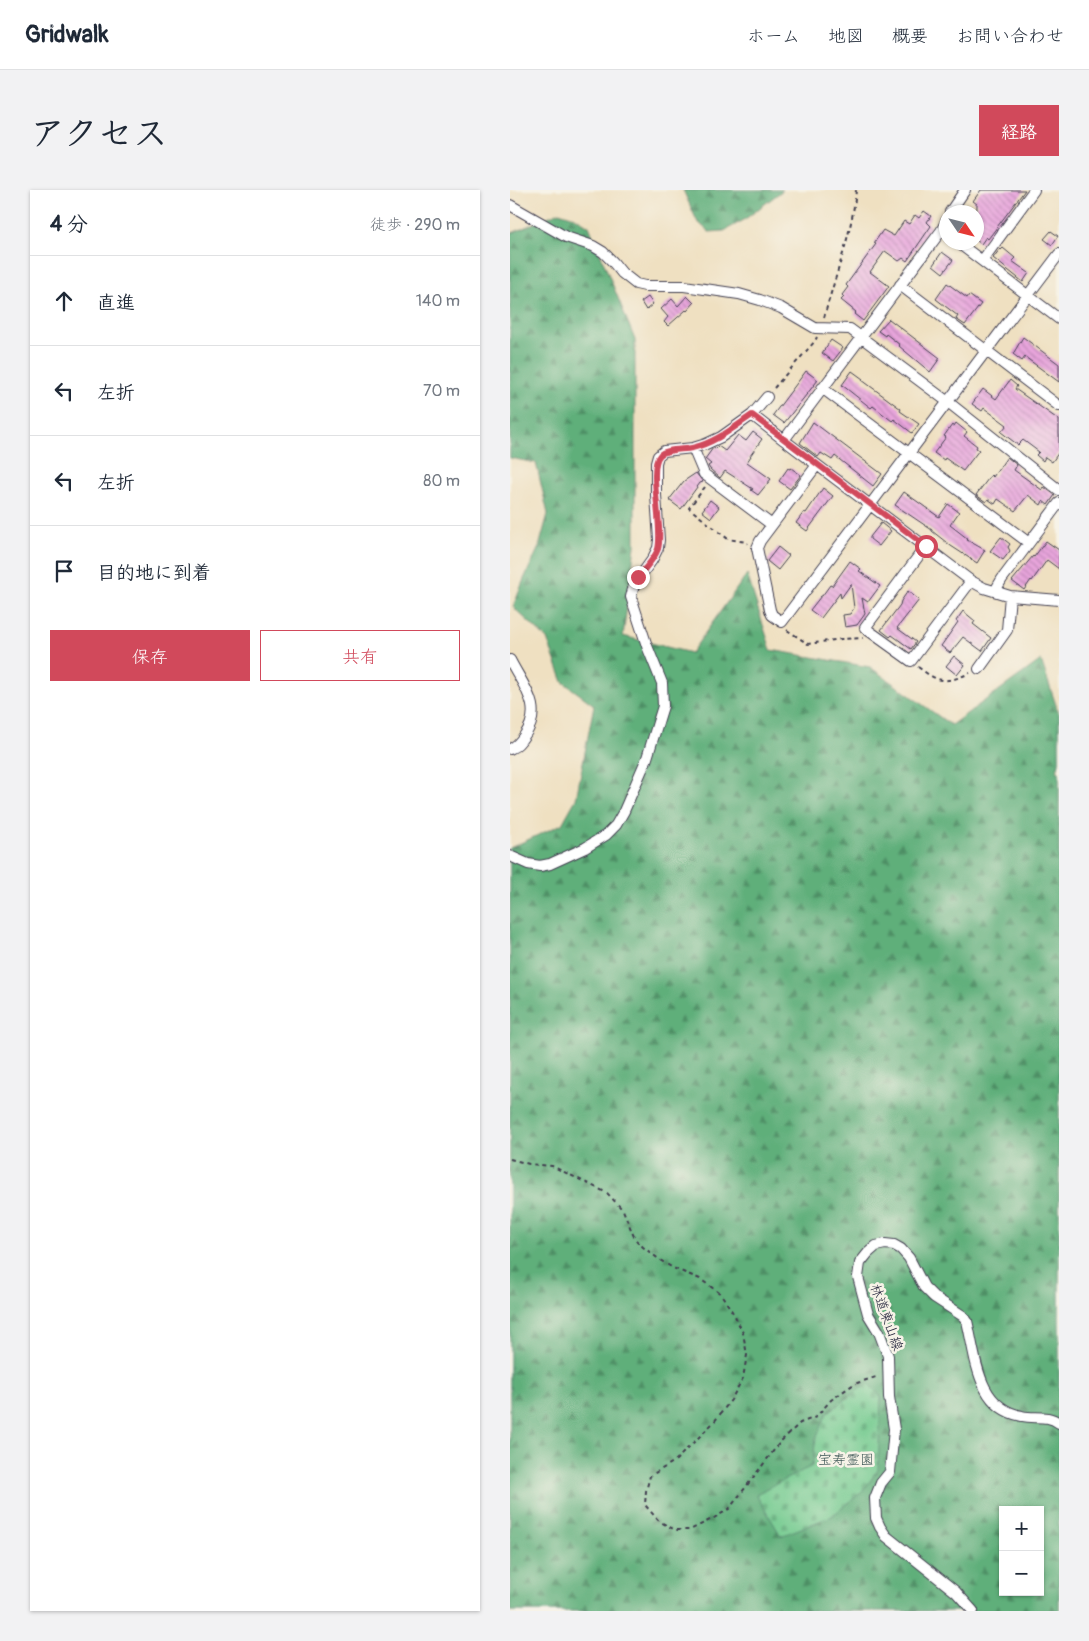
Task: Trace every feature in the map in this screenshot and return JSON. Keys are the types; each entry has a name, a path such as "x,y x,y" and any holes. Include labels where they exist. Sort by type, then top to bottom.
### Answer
{"street":[{"path":"955,205 965,190"},
{"path":"982,261 1034,190"},
{"path":"510,205 566,237 594,246 613,262 622,274 636,284 645,286 684,286 739,294 781,308 815,328 850,329 948,402 1059,490"},
{"path":"784,440 900,285 939,239"},
{"path":"968,250 1059,319"},
{"path":"817,465 760,541 757,548 770,610 782,622 1059,254"},
{"path":"900,285 1059,406"},
{"path":"822,388 1029,543"},
{"path":"510,856 528,864 540,866 550,864 585,848 606,835 616,825 624,811 648,758 663,706 662,683 631,597 631,591 638,577 652,560 658,548 656,463 658,456 664,451 693,448 721,437 752,415 767,397"},
{"path":"752,415 971,581 984,588 1010,596 1059,600"},
{"path":"693,448 702,472 772,525"},
{"path":"995,592 1002,579 1059,503"},
{"path":"926,546 865,628 911,660 971,581"},
{"path":"978,669 1007,630 1010,596"},
{"path":"510,660 531,700 534,711 531,725 527,732 519,744 510,749"},
{"name":"林道東山線","path":"973,1611 956,1592 886,1536 876,1518 875,1498 881,1483 890,1472 894,1429 889,1397 888,1356 879,1332 868,1314 858,1278 860,1263 868,1253 876,1246 894,1245 909,1258 924,1288 963,1316 967,1321 980,1378 991,1400 1006,1411 1018,1416 1030,1418 1048,1416 1059,1423"}],"path":[{"path":"767,397 816,341 845,249 856,190"},
{"path":"711,479 689,508 728,540 746,542 757,548"},
{"path":"782,622 784,627 808,644 875,635"},
{"path":"911,660 932,678 941,681 952,681 978,669"},
{"path":"510,1159 529,1164 552,1166 607,1194 623,1210 635,1239 643,1247 673,1268 700,1279 721,1294 744,1333 747,1355 743,1378 731,1400 714,1422 675,1461 650,1476 645,1506 659,1521 675,1530 690,1530 729,1509 781,1441 800,1423 816,1418 831,1400 854,1384 880,1376 889,1376"}],"green space":[{"path":"683,190 783,190 744,220 724,231 709,232 697,221"},
{"path":"559,212 575,217 589,226 635,340 635,546 623,636 691,653 747,574 771,650 870,667 951,725 1041,660 1059,714 1059,762 1057,771 1059,772 1059,1611 510,1611 510,848 562,824 576,799 594,705 563,682 547,639 513,607 539,547 548,514 536,463 510,458 510,234"},
{"name":"宝寿霊園","path":"868,1383 881,1397 878,1470 862,1492 832,1516 781,1536 756,1494 812,1466 816,1438 827,1413"}],"building":[{"path":"981,190 1025,190 988,239 986,237 984,240 984,205 977,205 973,201"},
{"path":"924,211 931,216 927,222 931,226 907,261 903,258 899,261 885,251 870,272 889,286 863,321 854,314 856,312 841,300 848,287 846,285 876,244 874,243 883,230 894,236 904,221 909,224 915,215 919,218"},
{"path":"1051,231 1058,236 1052,245 1044,239"},
{"path":"1003,248 1015,258 1012,261 1029,273 1023,282 993,258"},
{"path":"942,252 953,260 943,273 933,265"},
{"path":"947,283 967,298 969,295 981,304 965,325 956,319 958,316 936,299"},
{"path":"687,296 694,303 668,326 664,322 668,317 661,309 672,299 678,306"},
{"path":"648,297 653,304 646,310 641,302"},
{"path":"889,319 940,358 930,372 900,345 886,334 885,336 878,331"},
{"path":"1023,337 1059,364 1059,382 1025,357 1022,361 1013,354"},
{"path":"831,340 843,348 833,361 822,353"},
{"path":"806,371 818,380 784,423 773,415"},
{"path":"852,371 901,409 900,411 919,424 912,433 894,419 892,421 873,406 871,408 842,385"},
{"path":"1010,380 1017,386 1015,389 1059,420 1059,452 1052,462 1045,457 1043,461 1036,455 1039,452 1023,440 1018,445 1001,432 1007,425 984,408 982,411 972,404 983,389 996,399"},
{"path":"813,422 882,474 873,486 835,456 832,460 821,453 818,457 800,443"},
{"path":"956,423 967,432 964,436 977,446 976,448 979,450 963,471 945,458 944,460 934,453 952,425 954,426"},
{"path":"753,432 762,439 747,462 771,479 758,495 751,490 753,489 725,471 720,478 710,469 708,466 711,464 705,459 713,448 715,449 718,446 725,451 738,435 746,441"},
{"path":"1007,457 1017,465 1014,470 1042,490 1044,487 1055,495 1048,505 1043,501 1041,505 1028,495 1015,511 998,499 995,504 988,499 986,502 976,495 991,475 993,477"},
{"path":"788,468 801,475 790,489 779,481"},
{"path":"696,473 703,482 700,483 681,509 669,500 684,481"},
{"path":"823,488 833,496 807,531 796,523 804,512 806,513"},
{"path":"904,492 939,517 948,504 959,512 950,525 967,540 985,550 977,563 895,505"},
{"path":"710,500 719,507 711,518 702,511"},
{"path":"881,523 891,531 879,546 870,537"},
{"path":"1001,537 1010,544 1008,547 1010,551 1003,560 990,551"},
{"path":"1046,541 1059,550 1059,569 1047,560 1024,590 1012,581"},
{"path":"778,547 789,556 778,570 767,561"},
{"path":"850,561 861,569 859,571 880,586 868,602 862,598 865,614 857,625 845,627 843,615 850,614 854,608 851,584 841,598 840,593 821,618 810,610 830,585 832,586"},
{"path":"908,591 919,600 897,628 916,642 911,649 892,635 890,637 881,630"},
{"path":"963,611 975,621 973,624 991,638 982,651 963,637 950,653 941,646 958,622 956,621"},
{"path":"954,656 965,665 957,675 946,666"}],"route":[{"path":"638,577 652,560 658,548 656,463 658,456 664,451 693,448 706,444 721,437 752,415 926,546"}]}
